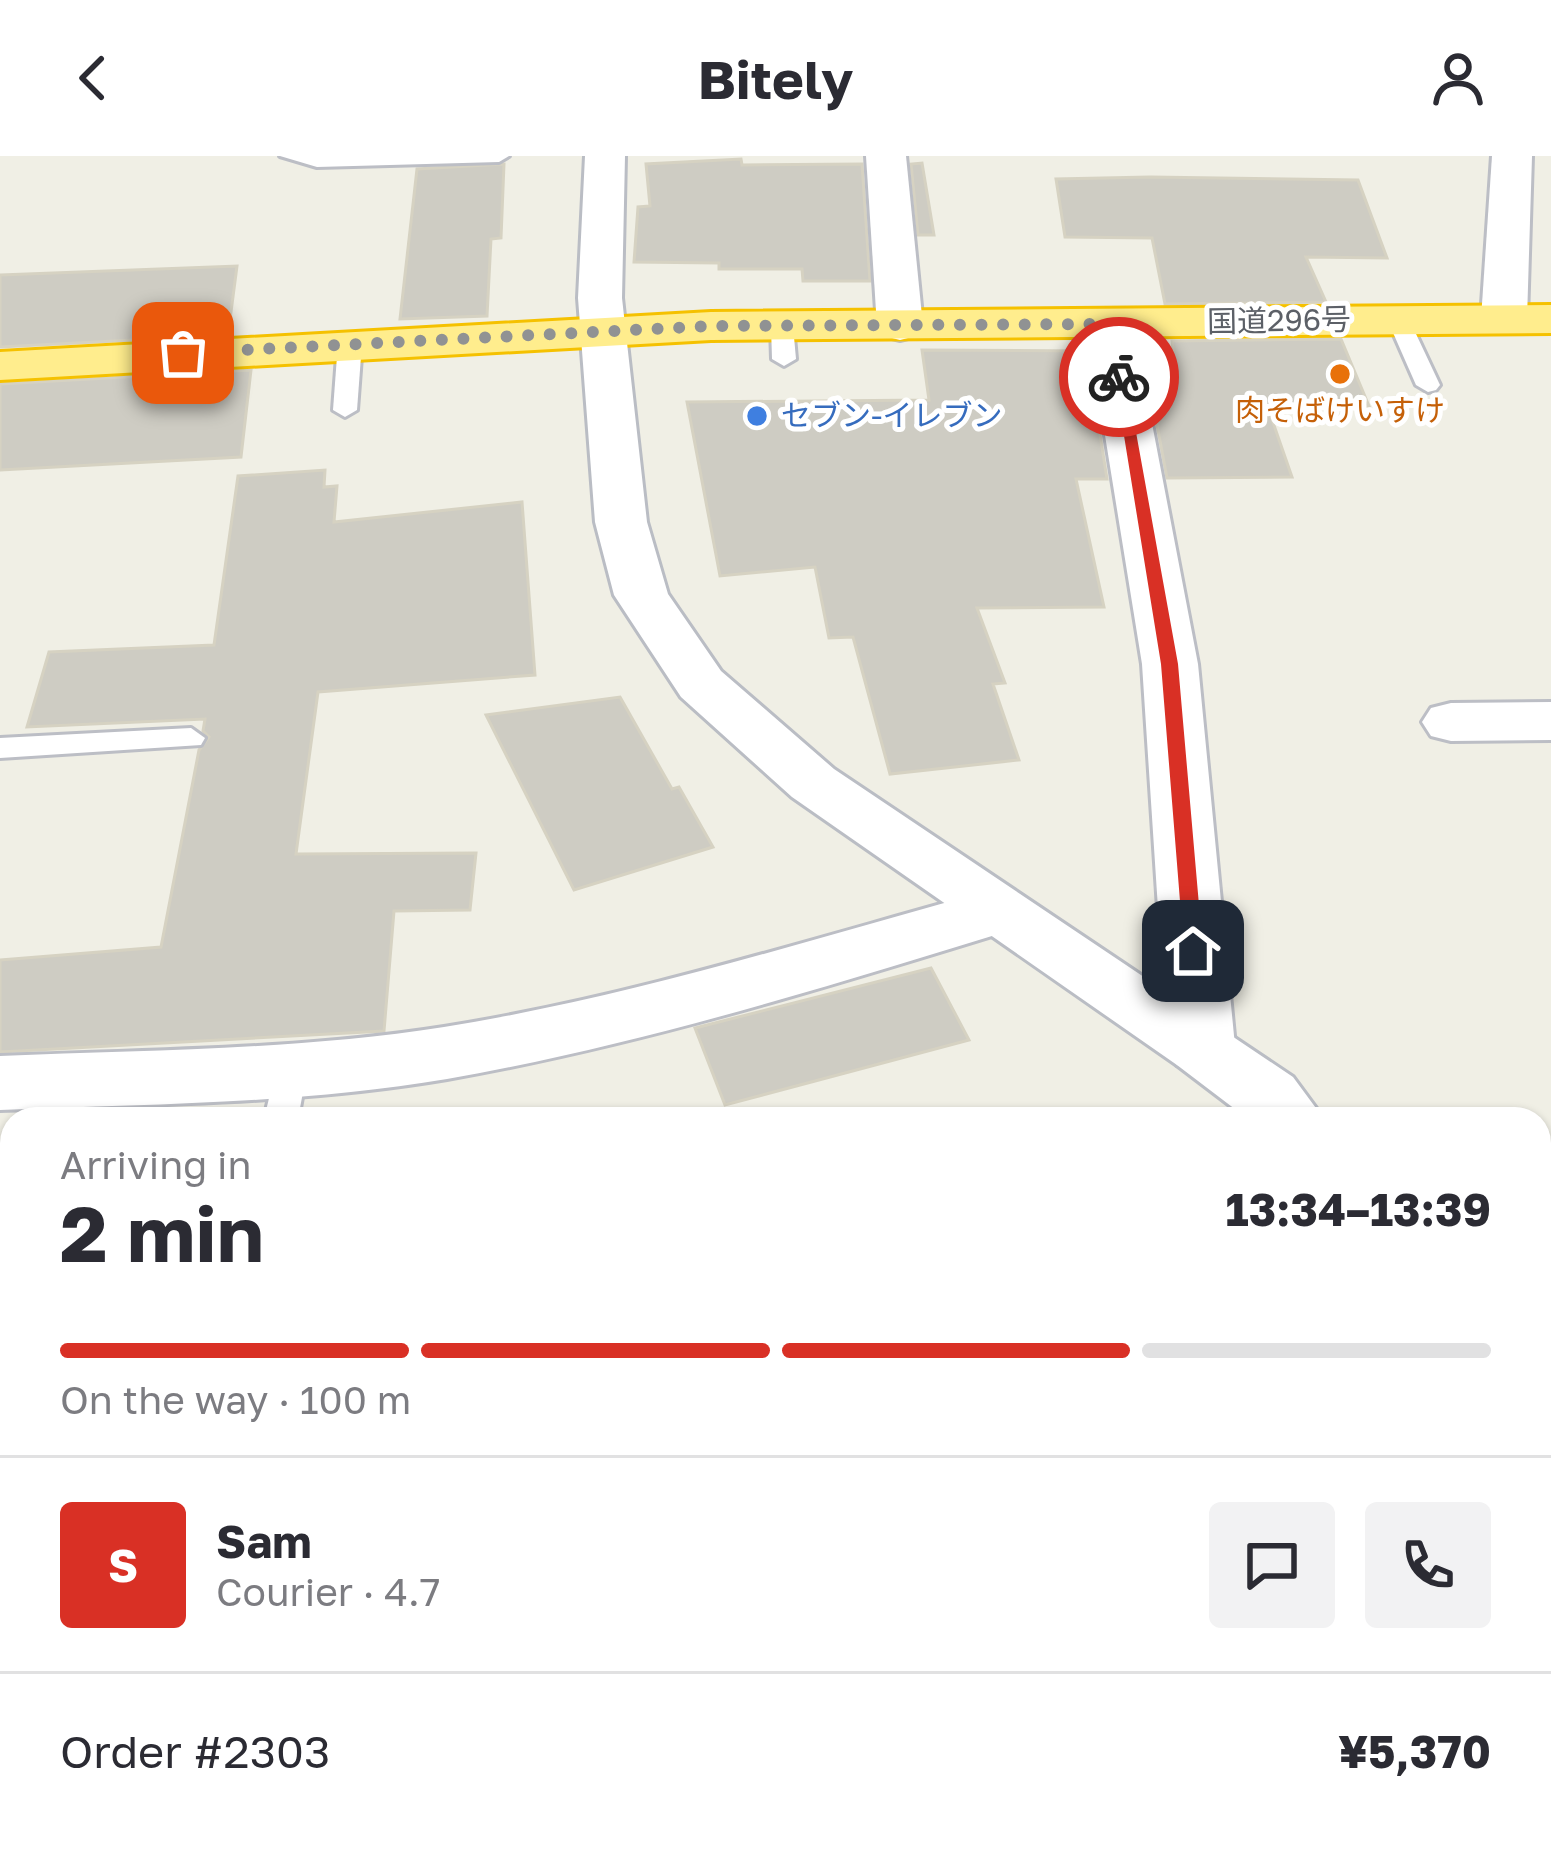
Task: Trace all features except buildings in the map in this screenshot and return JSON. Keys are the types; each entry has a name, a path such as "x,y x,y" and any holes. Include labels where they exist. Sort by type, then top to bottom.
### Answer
{"highway":[{"name":"国道296号","path":"0,366 602,331 783,342 900,326 1551,319"}],"street":[{"path":"605,156 602,331 626,541 641,595 701,684 813,783 1201,1046 1278,1107"},
{"path":"886,156 900,326"},
{"path":"1504,320 1513,156"},
{"path":"1110,324 1170,664 1201,1046"},
{"path":"1451,722 1551,722"},
{"path":"0,1083 285,1094 443,1053 611,1018 999,910"}],"lane":[{"path":"290,156 317,161 499,156"},
{"path":"1398,320 1428,386"},
{"path":"345,410 350,343"},
{"path":"0,748 191,738"}],"way so far":[{"path":"183,353 711,326 1110,324 1119,377"}],"place":[{"name":"肉そばけいすけ","path":"1340,374"},
{"name":"セブン-イレブン","path":"757,416"}],"route":[{"path":"1119,377 1170,664 1193,951"}]}
